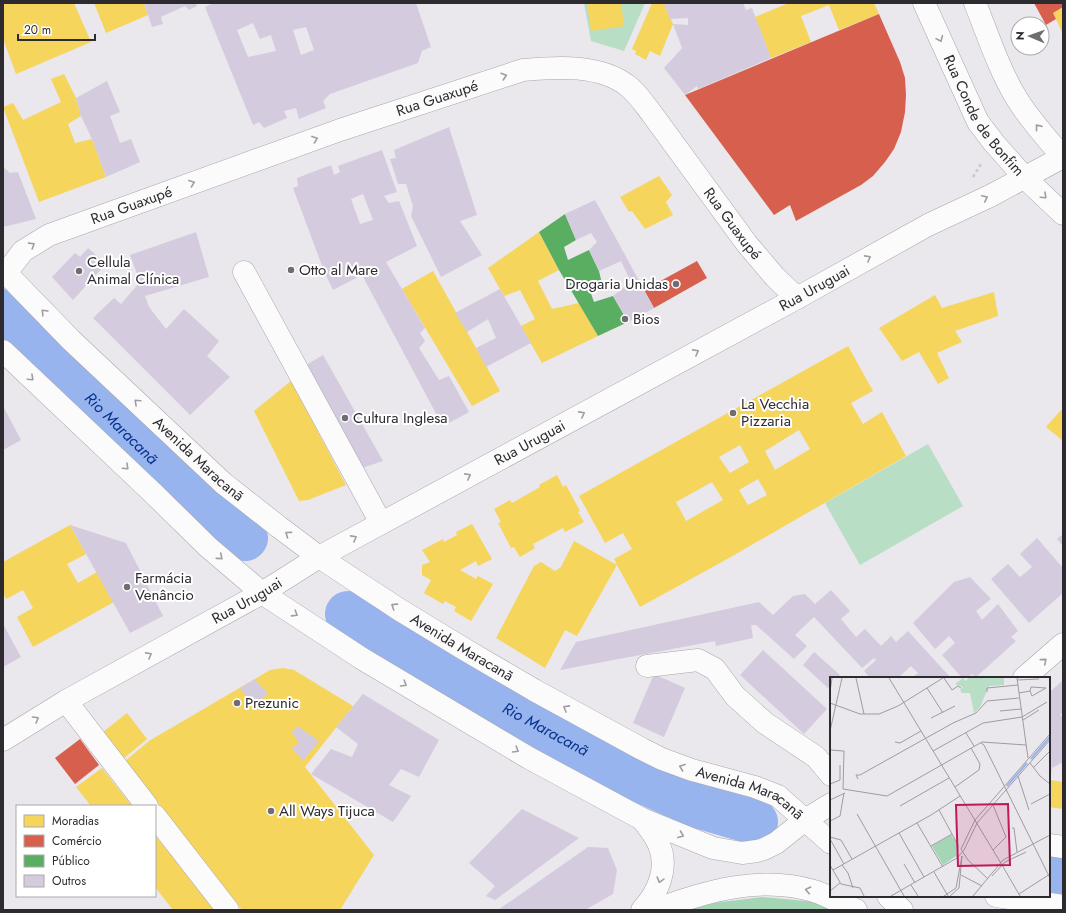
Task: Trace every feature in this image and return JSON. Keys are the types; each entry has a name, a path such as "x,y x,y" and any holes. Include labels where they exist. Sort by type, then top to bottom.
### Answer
{"street":[{"name":"Rua Conde de Bonfim","path":"924,3 978,122 994,143 1025,178 1063,214"},
{"path":"975,3 1007,80 1017,100 1063,157"},
{"name":"Rua Guaxupé","path":"4,272 23,251 49,235 340,130 523,70 547,68 579,69 598,72 614,78 628,86 638,96 747,244 775,277 797,298"},
{"name":"Rua Uruguai","path":"3,740 66,701 262,593 319,557 797,298 928,225 1025,178 1063,157"},
{"name":"Avenida Maracanã","path":"3,351 208,547 262,593 361,658 529,758 642,819 713,848 742,853 757,851 770,847 805,820 778,796 755,787 692,770 662,759 642,749 534,690 464,649 400,610 319,557 223,483 72,341 4,272"},
{"path":"244,272 381,523"},
{"path":"1025,677 1063,644"},
{"path":"647,666 698,660 715,669 735,696 765,723 816,757 830,774"},
{"path":"66,701 146,805"},
{"path":"830,805 805,820 830,842"},
{"path":"156,817 228,910"},
{"path":"642,819 652,831 660,846 663,865 658,886 642,910"},
{"path":"1050,845 1063,847"},
{"path":"656,910 717,890 741,886 764,885 784,886 815,892 856,910"},
{"path":"889,897 902,910"},
{"path":"1004,897 1063,906"},
{"path":"989,910 1008,904 1036,901"}],"green space":[{"path":"584,3 645,3 624,51 591,41"},
{"path":"928,444 963,506 860,565 825,503"},
{"path":"763,897 816,902 832,910 687,910 713,903"}],"building: Moradias":[{"path":"3,3 74,3 91,42 16,74 3,39"},
{"path":"94,3 144,3 148,15 106,33"},
{"path":"587,3 621,3 624,26 591,31"},
{"path":"652,3 664,3 673,24 660,56 650,51 646,60 635,54 636,51 632,49"},
{"path":"789,3 874,3 879,14 839,30 829,5 801,16 811,42 771,58 755,17"},
{"path":"1063,7 1063,34 1053,13"},
{"path":"877,47 893,86 886,90 891,102 886,104 893,121 889,133 873,140 878,150 869,164 857,168 860,174 799,198 794,184 771,194 756,157 747,161 741,149 737,151 722,112 754,97 759,108 769,103 766,93 831,65 835,75 847,70 843,61"},
{"path":"64,74 76,98 81,116 68,124 75,143 92,139 106,177 39,202 3,107 13,103 23,120 61,102 51,79"},
{"path":"659,176 672,195 666,202 673,215 645,229 632,211 629,212 620,197"},
{"path":"539,232 559,270 538,281 552,309 579,303 598,336 542,363 521,326 535,319 520,290 504,296 488,268"},
{"path":"433,271 500,391 472,406 402,289"},
{"path":"994,292 998,316 955,331 962,342 937,353 949,378 938,384 919,352 902,361 879,328 935,295 942,308"},
{"path":"848,346 873,391 851,403 863,424 882,412 906,456 729,558 640,607 614,559 632,549 623,533 605,543 579,496","holes":["799,430 810,449 775,470 765,451","740,445 749,462 730,473 719,457","758,479 767,495 748,505 739,490","712,482 723,500 686,521 676,502"]},
{"path":"291,381 346,485 308,500 299,501 254,411"},
{"path":"1061,410 1063,412 1063,441 1046,427"},
{"path":"557,475 563,487 566,485 580,511 578,512 584,522 565,532 563,528 533,544 535,548 520,557 514,547 511,548 498,523 501,522 494,509 510,500 512,503 540,487 539,485"},
{"path":"472,524 492,559 478,566 476,561 460,570 476,579 478,576 493,584 471,621 454,611 456,607 445,601 443,604 424,593 431,580 422,575 422,565 430,562 422,550 443,539 444,542 457,535 456,532"},
{"path":"70,525 86,554 67,564 78,583 97,572 114,602 33,647 17,617 33,608 23,590 6,599 3,593 3,562"},
{"path":"574,541 617,565 577,636 565,630 545,668 496,638 534,566 541,562 555,571 561,567"},
{"name":"All Ways Tijuca","path":"283,668 294,670 353,706 305,767 374,855 340,910 242,910 125,761 149,741 270,670"},
{"path":"127,713 147,739 123,759 103,732"},
{"path":"102,768 131,805 90,805 76,787"},
{"path":"1050,780 1063,782 1063,809 1050,807"},
{"path":"156,836 214,910 173,910 156,888"}],"building: Comércio":[{"path":"1034,3 1063,3 1063,7 1053,13 1056,19 1050,23 1050,16 1041,16"},
{"path":"879,14 900,62 905,78 905,112 901,132 894,149 873,176 861,185 796,221 790,205 774,215 685,95"},
{"name":"Drogaria Unidas","path":"697,261 707,278 654,308 644,290"},
{"path":"80,739 99,765 75,784 55,758"}],"building: Público":[{"path":"565,214 576,240 564,247 568,260 589,250 599,271 602,284 589,288 594,302 613,296 628,322 598,336 559,270 539,232"}],"building: Outros":[{"path":"144,3 196,3 197,6 189,10 185,6 161,17 163,24 152,27"},
{"path":"213,3 416,3 431,47 422,51 418,63 330,94 323,101 326,108 299,119 296,108 284,111 287,118 264,128 259,122 253,125 205,7","holes":["253,23 260,39 271,35 276,51 248,57 237,30","306,27 314,50 301,55 293,30"]},
{"path":"664,3 743,3 746,10 752,8 771,58 698,89 697,86 685,95 664,68 682,48 673,24 688,25 688,18 670,19"},
{"path":"107,81 120,112 110,116 120,143 131,139 140,162 106,177 92,139 81,116 76,98"},
{"path":"449,127 477,215 460,221 482,255 441,277 411,216 413,206 406,184 398,184 390,159 396,158 394,150"},
{"path":"382,150 397,192 384,196 389,203 399,201 417,246 386,262 425,328 420,333 425,341 419,348 439,380 449,376 469,412 449,423 448,417 440,421 362,275 333,290 324,271 293,188 298,186 297,178 331,165 334,175 340,172 338,166","holes":["363,194 373,220 360,224 351,199"]},
{"path":"3,167 10,173 18,172 36,219 3,227"},
{"path":"595,200 654,308 628,322 613,296 631,282 621,261 599,271 589,250 597,242 591,233 576,240 565,214"},
{"path":"196,232 209,277 145,296 149,307 166,329 184,309 219,341 207,356 230,377 190,415 93,318 114,298 121,304 140,282 130,255"},
{"name":"Cellula Animal Clínica","path":"88,248 106,264 73,300 52,277 75,253 80,257"},
{"path":"500,289 531,343 486,367 476,348 496,338 488,319 467,332 455,313"},
{"name":"Cultura Inglesa","path":"323,355 383,461 359,469 303,367"},
{"path":"3,406 21,440 3,450"},
{"name":"Farmácia Venâncio","path":"70,525 126,543 163,616 130,633"},
{"path":"1063,534 1063,546 1057,539"},
{"path":"1037,538 1063,568 1063,593 1029,623 991,579 1008,564 1020,577 1032,567 1020,554"},
{"path":"970,577 991,599 976,611 982,620 998,604 1018,631 1011,637 1016,641 976,677 972,674 968,677 961,677 942,655 955,643 949,636 935,649 913,623 954,582"},
{"path":"831,590 850,611 841,619 856,637 865,629 881,646 891,636 896,642 908,631 950,677 913,677 918,673 911,666 899,677 869,677 864,671 876,660 874,658 862,668 814,617 795,635 807,646 794,659 756,625 751,625 753,638 716,646 715,641 560,670 576,642 759,602 773,615 793,596 805,594 815,604"},
{"path":"3,624 21,657 3,667"},
{"path":"763,650 827,709 804,734 740,675"},
{"path":"814,652 840,675 838,677 830,677 830,686 828,688 803,665"},
{"path":"654,674 685,688 664,737 633,723"},
{"path":"255,679 268,694 254,705 240,688"},
{"path":"1063,680 1063,712 1060,715 1063,717 1063,762 1052,768 1050,765 1050,692"},
{"path":"363,694 439,740 419,777 401,769 389,785 411,796 393,822 311,774 331,749 352,757 358,744 336,727"},
{"path":"297,726 319,741 303,761 292,748 299,743 292,732"},
{"path":"1050,768 1052,768 1050,783"},
{"path":"522,809 579,838 495,900 486,896 495,886 469,863"},
{"path":"588,847 608,848 617,870 613,894 585,910 498,910"}],"waterway":[{"name":"Rio Maracanã","path":"3,312 168,473 245,538"},
{"name":"Rio Maracanã","path":"348,614 378,637 411,656 641,780 697,805 755,822"},
{"name":"Rio Maracanã","path":"1050,877 1063,879"}],"place":[{"name":"Otto al Mare","path":"291,270"},
{"name":"Cellula Animal Clínica","path":"79,271"},
{"name":"Drogaria Unidas","path":"676,284"},
{"name":"Bios","path":"625,319"},
{"name":"La Vecchia Pizzaria","path":"733,413"},
{"name":"Cultura Inglesa","path":"345,418"},
{"name":"Farmácia Venâncio","path":"127,587"},
{"name":"Prezunic","path":"237,703"},
{"name":"All Ways Tijuca","path":"271,811"}]}
